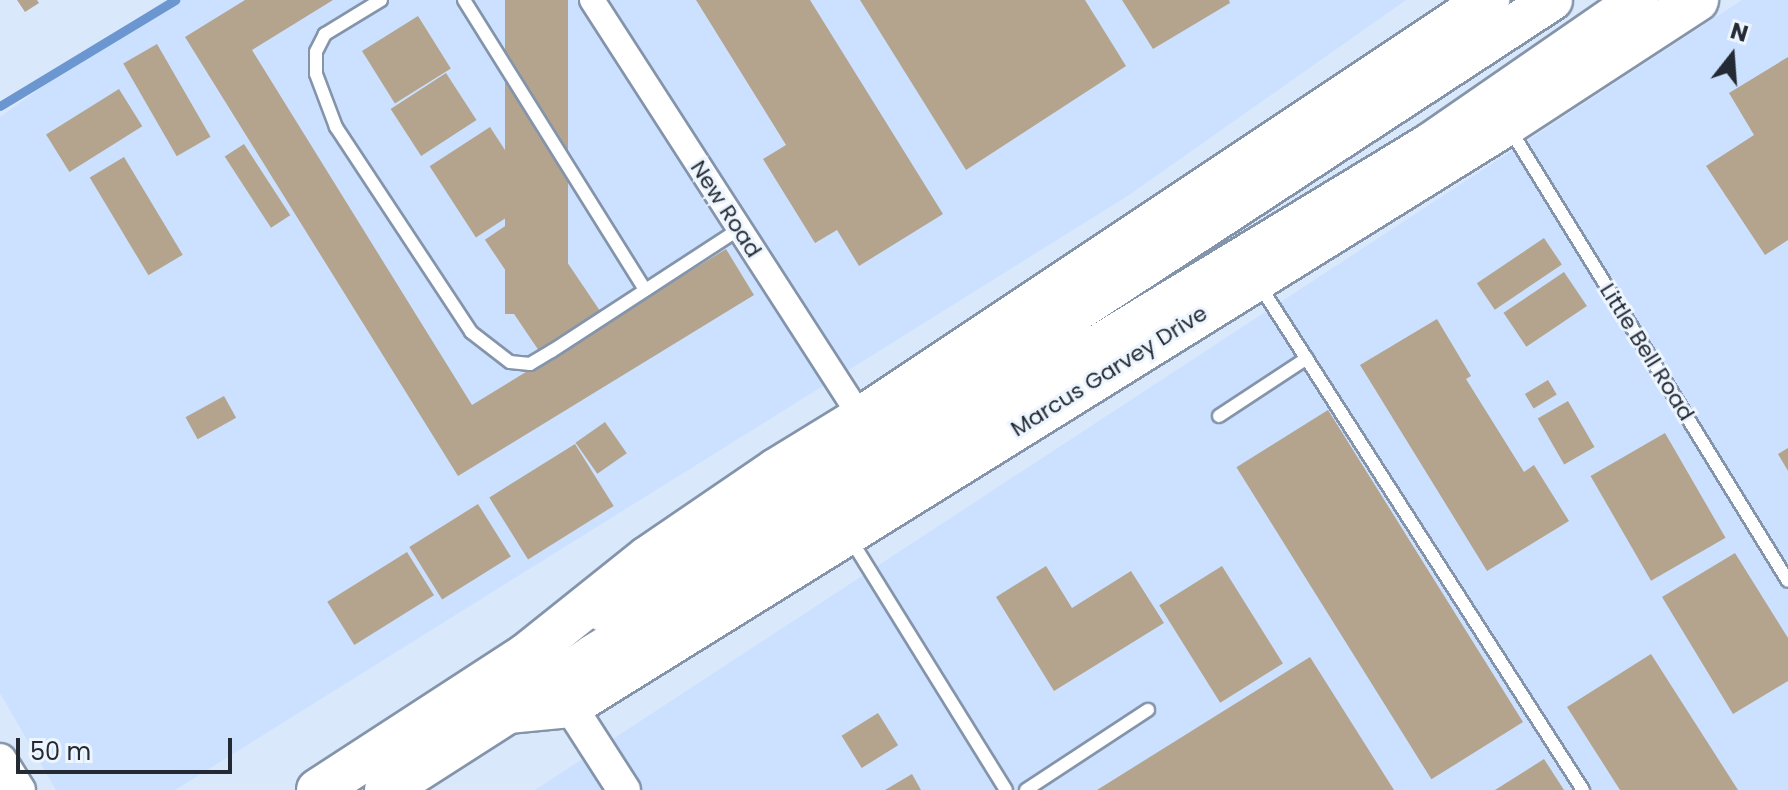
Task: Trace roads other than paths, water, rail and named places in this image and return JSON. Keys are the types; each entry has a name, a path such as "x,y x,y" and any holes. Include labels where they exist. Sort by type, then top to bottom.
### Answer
{"highway":[{"path":"318,790 526,655 647,558 776,470 861,418 1488,0"},
{"name":"Marcus Garvey Drive","path":"386,790 508,712 570,706 1507,124 1697,0"}],"main road":[{"path":"526,655 871,446 1552,0"},
{"name":"Marcus Garvey Drive","path":"508,712 593,655 820,515 1429,144 1638,0"}],"street":[{"name":"New Road","path":"592,0 861,418"},
{"path":"570,706 624,790"},
{"path":"0,760 19,790"}],"lane":[{"path":"381,0 325,34 316,52 316,74 336,127 471,332 510,362 530,364 739,229"},
{"path":"464,0 645,290"},
{"name":"Little Bell Road","path":"1507,124 1788,581"},
{"path":"1256,280 1583,790"},
{"path":"1219,416 1307,358"},
{"path":"847,534 1006,790"},
{"path":"1026,790 1148,710"}],"waterway":[{"path":"0,106 175,0"}]}
